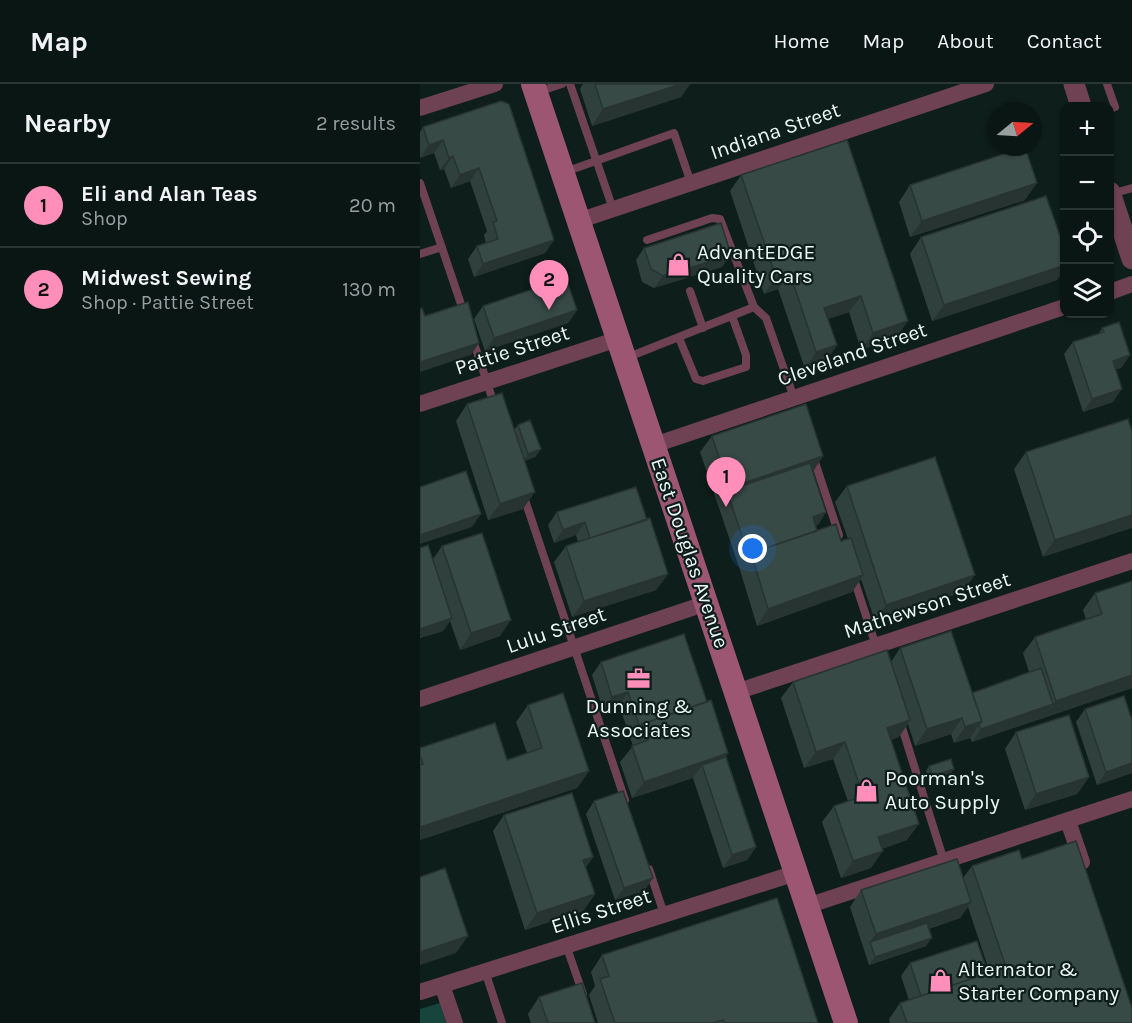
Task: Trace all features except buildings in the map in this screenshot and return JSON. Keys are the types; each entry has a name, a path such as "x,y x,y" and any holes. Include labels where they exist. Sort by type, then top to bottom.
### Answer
{"main road":[{"name":"East Douglas Avenue","path":"534,88 846,1023"}],"street":[{"path":"420,108 495,84"},
{"name":"Indiana Street","path":"578,221 986,84"},
{"path":"1074,84 1080,102"},
{"path":"1114,205 1132,259"},
{"path":"1114,291 1132,284"},
{"name":"Cleveland Street","path":"654,445 795,402 1060,309"},
{"name":"Pattie Street","path":"420,404 487,382 622,349"},
{"name":"Mathewson Street","path":"736,692 877,650 1132,561"},
{"name":"Lulu Street","path":"420,699 707,603"},
{"path":"807,906 1132,799"},
{"path":"1068,820 1085,874"},
{"name":"Ellis Street","path":"420,992 796,873"},
{"path":"442,985 455,1023"}],"lane":[{"path":"534,88 562,84"},
{"path":"570,84 613,209"},
{"path":"1107,84 1113,102"},
{"path":"563,173 674,133 691,183"},
{"path":"420,183 468,324"},
{"path":"1114,192 1132,188"},
{"path":"647,240 712,218 720,219 754,307 766,318 795,402"},
{"path":"420,254 442,247"},
{"path":"690,291 703,328"},
{"path":"622,349 679,338 754,307"},
{"path":"679,338 696,379 703,381 746,367 746,355 732,316"},
{"path":"471,335 498,415"},
{"path":"811,449 844,549"},
{"path":"519,482 630,815"},
{"path":"851,571 877,650"},
{"path":"898,716 944,861"},
{"path":"645,859 664,914"},
{"path":"566,945 586,1003"},
{"path":"485,971 502,1023"}],"green space":[{"path":"440,1003 446,1023 420,1023 420,1009"}],"place":[{"name":"AdvantEDGE Quality Cars","path":"679,264"},
{"name":"Midwest Sewing","path":"549,310"},
{"name":"Eli and Alan Teas","path":"726,507"},
{"name":"Dunning & Associates","path":"639,678"},
{"name":"Poorman's Auto Supply","path":"867,790"},
{"name":"Alternator & Starter Company","path":"940,981"}]}
